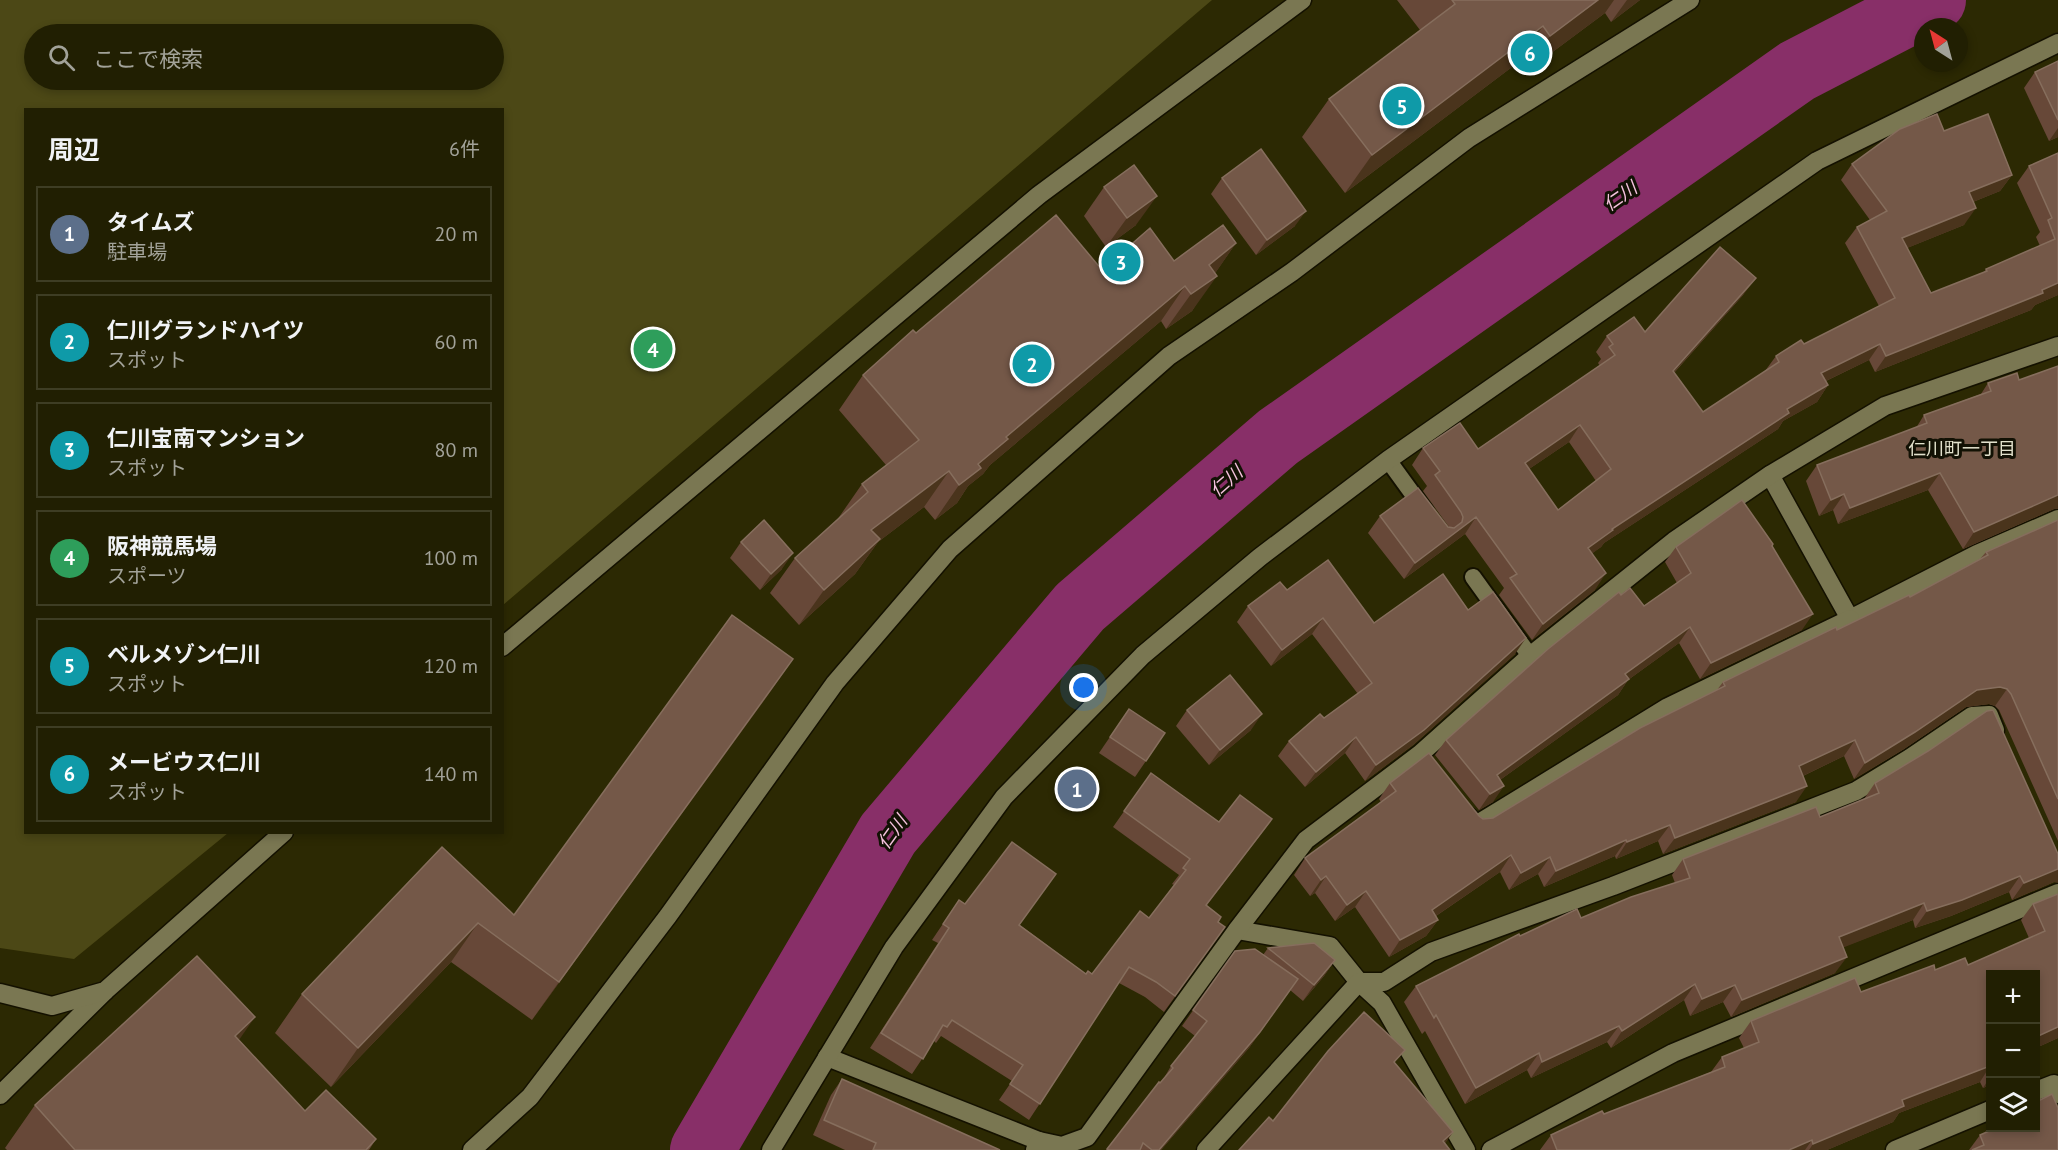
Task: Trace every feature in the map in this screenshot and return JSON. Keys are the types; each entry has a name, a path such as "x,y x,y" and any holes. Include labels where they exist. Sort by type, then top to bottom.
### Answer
{"street":[{"path":"504,644 1039,195 1302,0"},
{"path":"472,1150 530,1097 668,916 835,682 950,549 1169,356 1292,272 1469,138 1690,0"},
{"path":"771,1150 894,947 1004,796 1143,655 1278,543 1388,460 1817,160 2058,43"},
{"path":"827,1057 1037,1145 1062,1146 1087,1137 1306,840 1420,754 1530,656 1674,541 1770,475 1886,406 2058,346"},
{"path":"1770,475 1850,619"},
{"path":"1462,807 1476,825 1668,707 1850,619 1977,554 2058,519"},
{"path":"1206,1150 1359,982 1384,982 1431,952 1613,886 1856,791 1972,716 1989,715 2002,745"},
{"path":"1420,754 1434,772"},
{"path":"0,1095 105,992 282,834"},
{"path":"1491,1150 1673,1053 2058,893"},
{"path":"1238,930 1330,946 1359,982 1382,1004 1466,1150"},
{"path":"0,993 51,1006 105,992"},
{"path":"2040,1089 2054,1084 2058,1094"},
{"path":"1895,1150 1986,1112"}],"lane":[{"path":"1388,460 1435,524"},
{"path":"1473,577 1530,656"}],"shaded area":[{"path":"0,0 1212,0 504,604 504,108 24,108 24,834 227,834 74,959 0,948"}],"building":[{"path":"1452,0 1598,0 1550,36 1543,26 1372,155 1329,99 1455,4"},
{"path":"2058,61 2058,120 2035,72"},
{"path":"1937,114 1944,131 1988,114 2012,175 1969,192 1976,208 1902,238 1931,293 1987,271 1986,269 2055,239 2048,220 2052,218 2029,166 2058,153 2058,283 2042,290 2043,293 1886,356 1880,344 1821,373 1828,385 1787,409 1789,413 1612,529 1588,548 1606,573 1543,624 1510,578 1517,574 1476,517 1415,563 1380,516 1418,488 1448,527 1454,528 1462,522 1463,517 1435,475 1440,471 1423,448 1460,423 1478,449 1615,355 1609,347 1613,344 1607,336 1634,317 1645,332 1720,247 1756,278 1673,371 1703,412 1779,362 1776,356 1801,340 1804,344 1895,298 1857,227 1887,211 1852,164 1900,129","holes":["1580,425 1611,469 1558,510 1525,463"]},
{"path":"1261,149 1306,211 1267,240 1222,178"},
{"path":"1134,165 1157,196 1127,218 1104,187"},
{"path":"1056,215 1102,270 1150,228 1174,261 1223,225 1236,243 1209,265 1217,276 1191,294 1185,286 1006,437 1008,439 978,464 981,468 959,485 949,471 871,530 880,539 824,590 795,558 868,492 862,484 919,440 863,375 913,330 916,333"},
{"path":"2058,366 2058,495 1974,532 1940,473 1850,508 1844,494 1831,500 1817,465 1927,423 1924,415 1991,391 1988,383 2017,373 2019,380"},
{"path":"1742,500 1773,544 1772,546 1813,614 1711,663 1690,627 1625,674 1629,679 1497,775 1504,786 1490,794 1446,740 1548,649 1619,592 1621,595 1630,588 1644,606 1691,573 1676,547"},
{"path":"764,520 793,553 771,574 741,542"},
{"path":"2058,520 2058,799 2011,694 2007,689 2000,687 1977,690 1865,763 1855,740 1799,766 1807,786 1675,838 1670,825 1627,842 1626,840 1556,871 1550,857 1521,873 1511,855 1432,910 1438,920 1400,940 1366,891 1347,905 1326,876 1321,880 1305,858 1396,791 1390,783 1429,753 1479,816 1483,819 1493,818 1640,728 1725,686 1723,682 1836,627 1837,630 1909,595 1910,597 1988,555 1986,552"},
{"path":"1328,560 1374,623 1443,574 1468,610 1493,592 1526,638 1424,730 1376,765 1356,737 1316,772 1289,741 1320,714 1324,718 1372,683 1323,618 1282,650 1248,606 1280,582 1287,590"},
{"path":"732,615 793,659 559,982 478,923 358,1048 302,994 442,847 514,915"},
{"path":"1230,675 1262,714 1220,750 1187,710"},
{"path":"1129,709 1165,733 1146,761 1110,737"},
{"path":"1993,710 2058,854 2058,869 2024,883 2020,876 1962,900 1927,911 1924,903 1839,937 1847,957 1742,1000 1735,985 1702,999 1695,984 1622,1031 1619,1026 1542,1062 1539,1053 1476,1088 1436,1015 1434,1018 1416,986 1519,934 1520,936 1577,909 1581,918 1631,897 1690,878 1683,859 1816,807 1820,817 1879,793 1875,783 1987,711"},
{"path":"1151,773 1219,822 1240,795 1272,819 1206,905 1221,917 1218,922 1225,927 1175,996 1129,967 1040,1104 1010,1084 1023,1065 952,1020 947,1027 943,1025 923,1059 881,1033 949,928 943,924 959,900 965,904 1012,842 1056,874 1019,925 1086,974 1088,971 1092,974 1140,911 1149,918 1186,870 1183,868 1190,859 1124,811"},
{"path":"2058,894 2058,1027 2040,1035 2040,970 1986,970 1986,1068 1902,1100 1904,1106 1813,1144 1812,1140 1789,1150 1557,1150 1551,1135 1602,1111 1604,1114 1725,1067 1722,1057 1759,1042 1751,1021 1855,978 1861,992 1934,965 1935,970 1965,958 1968,965 2045,931 2033,904"},
{"path":"1314,943 1335,960 1314,985 1268,948"},
{"path":"1255,949 1298,979 1260,1032 1159,1150 1152,1150 1143,1143 1140,1150 1107,1149 1159,1082 1173,1068 1171,1066 1207,1021 1193,1010 1235,951"},
{"path":"197,956 255,1017 235,1036 305,1111 326,1090 376,1139 366,1150 75,1150 35,1105"},
{"path":"1364,1012 1405,1050 1394,1062 1453,1132 1443,1141 1450,1150 1239,1150 1269,1117 1273,1121 1328,1051"},
{"path":"842,1079 1000,1150 873,1150 876,1143 824,1120"},
{"path":"2052,1094 2058,1108 2058,1150 1972,1150 1984,1145 1980,1135 1987,1132 2040,1132 2040,1100"}],"waterway":[{"name":"仁川","path":"702,1150 888,834 1080,607 1278,437 1797,71 1934,0"}],"place":[{"name":"メービウス仁川","path":"1530,53"},
{"name":"ベルメゾン仁川","path":"1402,106"},
{"name":"仁川宝南マンション","path":"1121,262"},
{"name":"阪神競馬場","path":"653,349"},
{"name":"仁川グランドハイツ","path":"1032,364"},
{"name":"タイムズ","path":"1077,789"}],"district":[{"name":"仁川町一丁目","path":"1962,448"}]}
